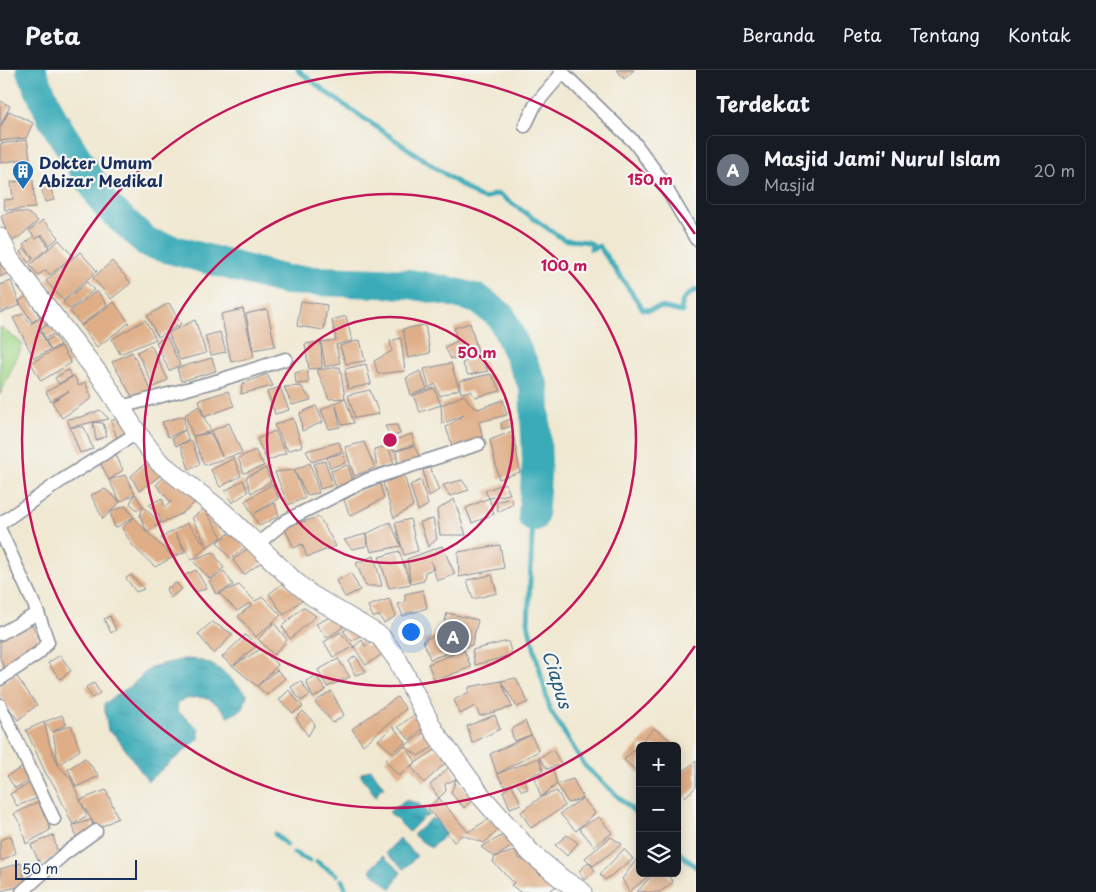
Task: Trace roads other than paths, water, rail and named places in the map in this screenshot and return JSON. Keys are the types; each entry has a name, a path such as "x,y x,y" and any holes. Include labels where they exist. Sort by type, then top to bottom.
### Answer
{"street":[{"path":"524,126 535,105 561,71 634,142 659,176 696,240"},
{"path":"0,238 10,260 97,371 137,434 165,468 224,513 276,565 311,595 365,626 386,643 397,659 434,731 482,797 532,853 562,879 582,892"},
{"path":"120,407 220,380 286,359"},
{"path":"0,524 62,480 137,434"},
{"path":"256,545 287,520 358,484 479,444"},
{"path":"0,530 38,612 48,642 44,648 0,679"},
{"path":"0,634 38,612"},
{"path":"0,706 54,819"},
{"path":"22,892 63,855 96,831"}],"water":[{"path":"184,659 204,662 226,674 247,694 243,709 228,717 218,705 207,699 194,698 178,702 177,711 199,729 199,739 148,781 115,735 108,731 104,704 133,684 151,667"},
{"path":"371,769 384,787 379,790 376,797 360,774"},
{"path":"405,800 418,803 430,815 423,818 409,832 389,812"},
{"path":"432,818 437,821 446,834 431,848 413,835"},
{"path":"399,838 417,856 404,869 386,853"},
{"path":"383,856 401,872 391,889 370,870"}],"waterway":[{"path":"31,70 52,118 106,205 148,243 285,280 410,284 448,291 478,299 501,316 534,387 537,462 533,517"},
{"path":"298,70 327,93 477,196 485,199 495,194 500,195 563,239 589,242 592,244 591,249 599,246 643,309 648,310 661,307 682,312 684,298 696,290"},
{"name":"Ciapus","path":"533,517 528,624 550,710 585,766 636,813"},
{"path":"275,834 287,845"},
{"path":"294,853 310,861"},
{"name":"Ciapus","path":"681,854 696,867"},
{"path":"317,862 337,875"},
{"path":"342,880 347,892"}],"place":[{"name":"Dokter Umum Abizar Medikal","path":"23,190"},
{"name":"Masjid Jami' Nurul Islam","path":"453,637"}]}
